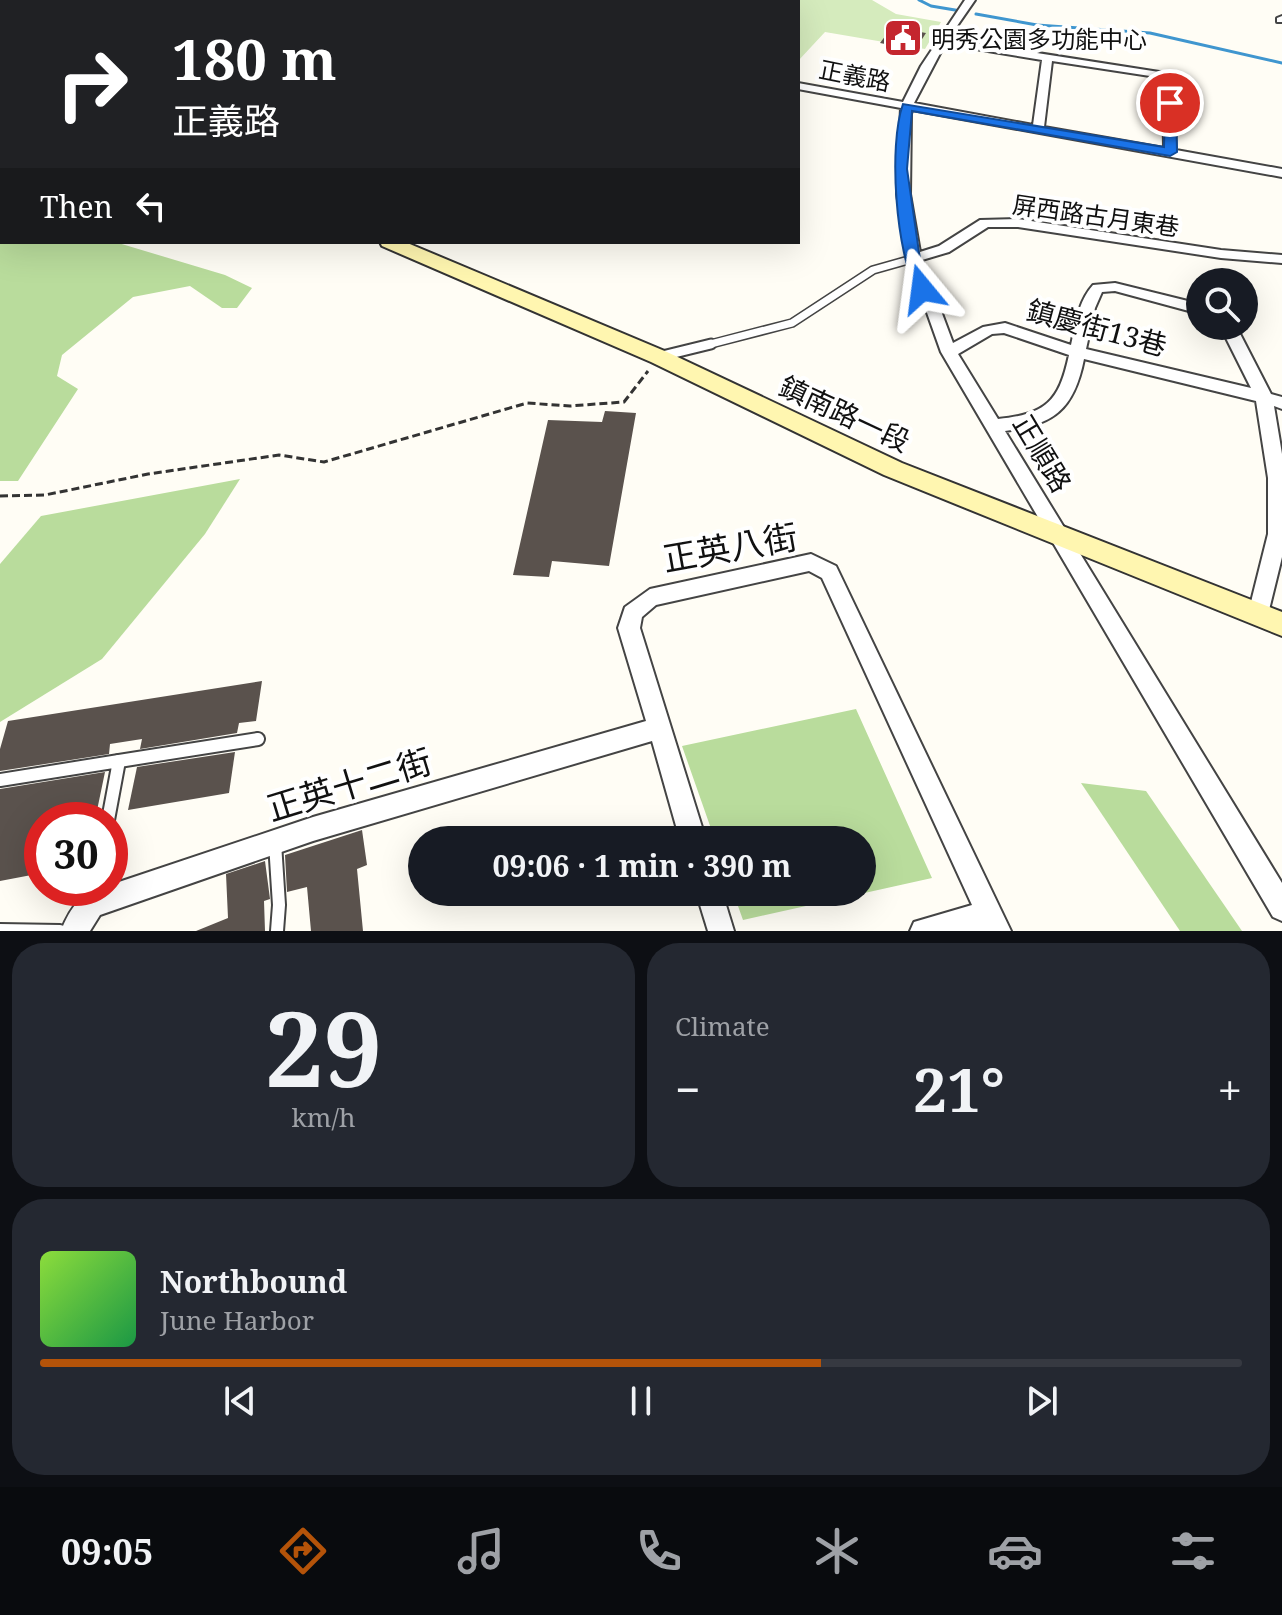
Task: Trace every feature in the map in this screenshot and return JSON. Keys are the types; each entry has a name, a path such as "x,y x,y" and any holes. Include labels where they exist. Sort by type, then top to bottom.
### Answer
{"street":[{"name":"正順路","path":"970,0 942,41 907,107 900,169 912,259 949,352 1282,908"},
{"path":"942,41 1168,76 1170,152"},
{"path":"1038,129 1047,57"},
{"name":"正義路","path":"800,86 1282,173"},
{"name":"屏西路古月東巷","path":"912,259 944,249 985,223 1018,223 1221,254 1282,259"},
{"name":"鎮南路一段","path":"394,244 659,357 893,469 1282,624"},
{"path":"994,426 1037,419 1056,409 1067,394 1090,296 1098,288 1115,287 1186,305"},
{"name":"鎮慶街13巷","path":"949,352 988,330 1005,328 1079,353 1273,400"},
{"path":"1237,340 1273,400 1278,534 1258,614"},
{"name":"正英八街","path":"689,826 629,628 632,613 650,598 811,562 829,572 994,922"},
{"name":"正英十二街","path":"128,886 660,728"},
{"name":"正英十二街","path":"74,931 88,906"},
{"path":"713,906 721,931"},
{"path":"923,931 994,922"}],"lane":[{"path":"659,357 792,323 873,270 912,259"},
{"path":"0,780 258,739"},
{"path":"111,802 119,761"},
{"path":"275,842 279,905 277,931"},
{"path":"0,930 60,931"}],"path":[{"path":"0,496 45,495 148,474 279,455 324,462 527,403 570,406 624,402 659,357"}],"green space":[{"path":"800,0 872,0 896,14 941,22 925,49 825,32 800,59"},
{"path":"0,244 122,244 225,275 252,288 237,308 222,308 190,286 133,297 62,355 57,376 78,389 18,481 0,481"},
{"path":"240,479 205,534 102,659 0,722 0,564 41,516"},
{"path":"856,709 932,878 876,890 876,826 710,826 682,746"},
{"path":"1081,783 1146,791 1242,931 1180,931"},
{"path":"738,906 806,906 743,920"}],"building":[{"name":"明秀公園多功能中心","path":"892,27 926,33 915,50 880,43"},
{"path":"605,411 636,413 609,566 552,561 549,577 513,575 548,420 602,422"},
{"path":"262,681 256,721 239,723 237,733 140,749 142,739 110,744 109,754 0,771 0,749 8,721"},
{"path":"235,752 229,793 128,810 137,767"},
{"path":"105,772 99,802 24,802 24,876 0,881 0,789"},
{"path":"362,830 367,865 357,869 363,931 311,931 307,887 287,892 285,855"},
{"path":"265,861 270,899 264,901 265,931 196,931 228,918 226,874"}],"waterway":[{"path":"919,0 931,6 961,11"},
{"path":"976,14 1037,25 1150,33 1282,63"}],"place":[{"name":"明秀公園多功能中心","path":"903,38"}],"route":[{"path":"922,289 912,259 900,169 907,107 1170,152 1170,103"}]}
